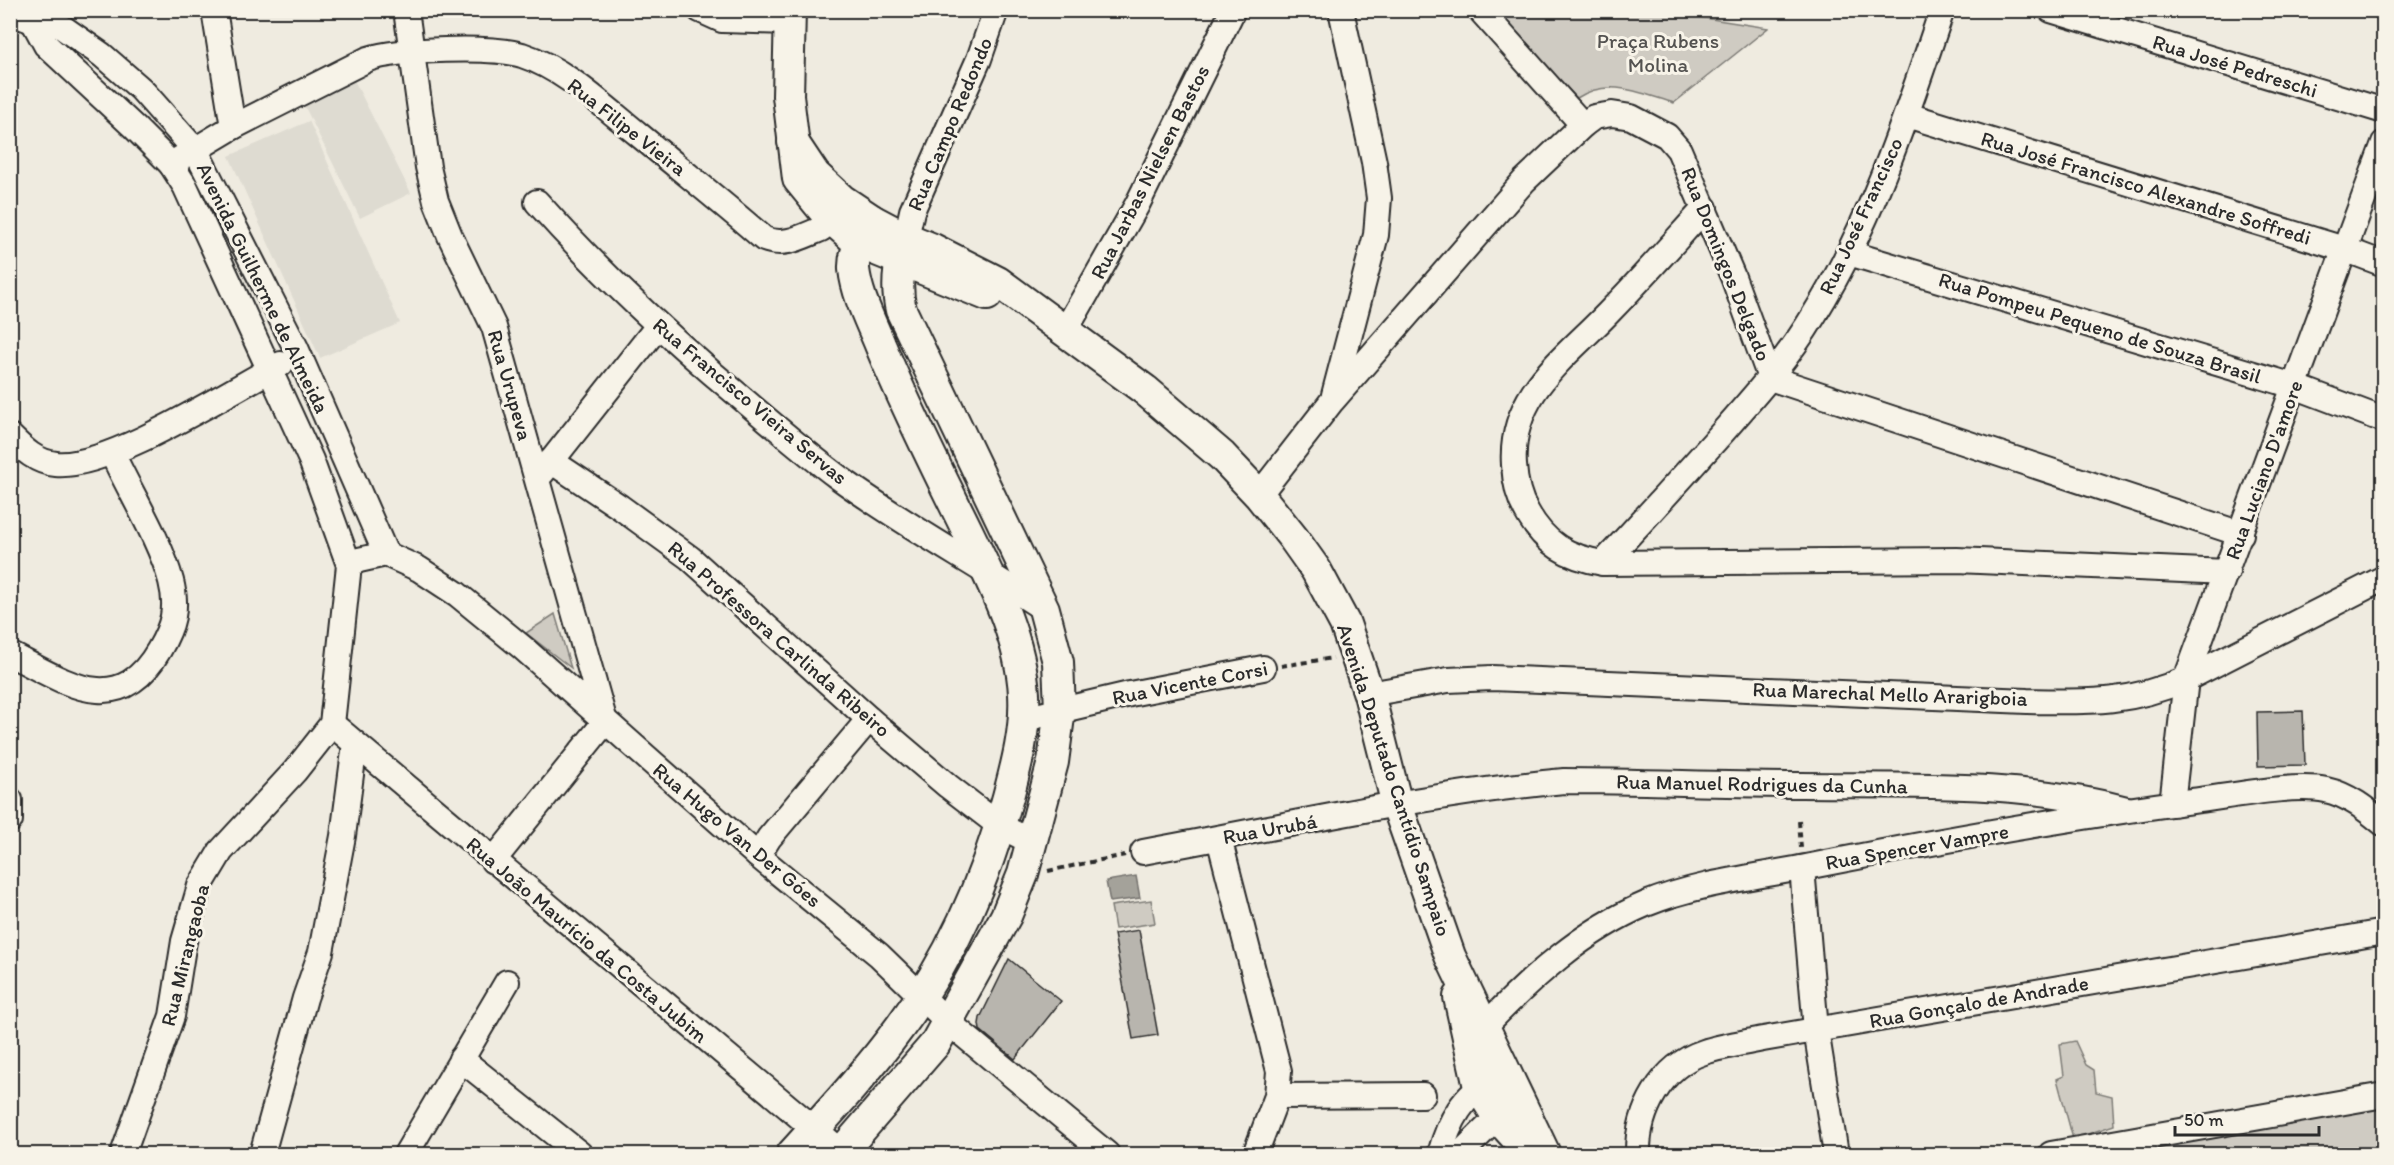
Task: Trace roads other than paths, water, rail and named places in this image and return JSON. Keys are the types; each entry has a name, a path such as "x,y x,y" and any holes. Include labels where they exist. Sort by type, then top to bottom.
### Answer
{"main road":[{"name":"Avenida Deputado Cantídio Sampaio","path":"790,16 788,96 798,179 829,217 903,250 933,249 998,282 1184,421 1259,495 1316,570 1333,599 1357,655 1397,805 1450,956 1479,1087 1499,1119 1531,1155"},
{"name":"Avenida Deputado Cantídio Sampaio","path":"793,142 815,175 865,232"},
{"path":"792,1155 901,1026 953,942 970,906 1000,826 1020,752 1024,720 1022,670 987,571 894,378 859,292 821,229 798,179"},
{"path":"859,292 854,267 865,232"},
{"path":"842,1154 930,1050 948,1022 1006,916 1023,874 1053,762 1060,709 1058,662 1044,609 1009,531 901,310 898,297 903,250"},
{"name":"Avenida Deputado Cantídio Sampaio","path":"1450,956 1545,1155"}],"street":[{"path":"214,10 233,127"},
{"name":"Rua Urupeva","path":"406,10 428,167 436,201 450,236 494,327 544,470 605,722"},
{"path":"700,10 722,20 790,16"},
{"name":"Rua Campo Redondo","path":"903,250 912,211 979,59 996,10"},
{"name":"Rua Jarbas Nielsen Bastos","path":"1061,330 1137,205 1233,10"},
{"path":"1332,400 1376,235 1379,198 1374,162 1341,10"},
{"path":"1480,10 1583,125"},
{"name":"Rua José Francisco","path":"1603,563 1770,378 1814,315 1849,253 1907,115 1942,10"},
{"name":"Rua José Pedreschi","path":"2051,10 2384,111"},
{"name":"Avenida Guilherme de Almeida","path":"22,16 59,25 102,55 141,89 196,151 299,354 386,554"},
{"name":"Avenida Guilherme de Almeida","path":"22,16 45,45 171,164 214,246 310,460 349,565"},
{"name":"Rua Filipe Vieira","path":"171,164 233,127 368,59 386,53 413,51 496,51 519,54 538,61 613,114 764,239 776,243 788,243 821,229"},
{"name":"Rua Domingos Delgado","path":"1259,495 1332,400 1524,181 1583,125 1594,117 1612,114 1631,117 1667,136 1680,150 1733,276 1770,378 2241,534"},
{"name":"Rua José Francisco Alexandre Soffredi","path":"1907,115 2344,249 2384,264"},
{"name":"Rua Luciano D'amore","path":"2172,804 2186,679 2384,143"},
{"name":"Rua Francisco Vieira Servas","path":"537,202 591,262 658,326 772,425 840,478 1044,609"},
{"path":"1705,208 1611,310 1545,376 1524,407 1514,430 1515,482 1521,504 1533,524 1560,551 1580,559 1603,563 1957,560 2227,572"},
{"name":"Rua Pompeu Pequeno de Souza Brasil","path":"1849,253 2294,386 2384,420"},
{"path":"544,470 658,326"},
{"path":"10,436 37,460 55,464 81,463 112,453 299,354"},
{"path":"10,654 75,686 104,690 137,680 148,668 172,627 174,600 165,563 112,453"},
{"name":"Rua Professora Carlinda Ribeiro","path":"544,470 620,507 690,558 869,719 1000,826 1032,842"},
{"path":"332,724 349,565 359,560 386,554"},
{"name":"Rua Hugo Van Der Góes","path":"386,554 419,569 457,594 523,648 758,856 871,948 948,1022 1107,1155"},
{"name":"Rua Marechal Mello Ararigboia","path":"1369,694 1448,680 1492,678 2093,702 2154,693 2384,578"},
{"name":"Rua Vicente Corsi","path":"1024,720 1060,709 1263,668"},
{"path":"758,856 769,838 869,719"},
{"path":"493,861 605,722"},
{"name":"Rua João Maurício da Costa Jubim","path":"332,724 842,1154"},
{"name":"Rua Mirangaoba","path":"123,1155 172,1016 184,941 200,886 221,851 295,771 332,724"},
{"path":"262,1155 305,998 321,951 343,836 355,744"},
{"name":"Rua Manuel Rodrigues da Cunha","path":"1397,805 1520,785 1621,781 1893,786 2048,793 2088,799 2127,809"},
{"name":"Rua Spencer Vampre","path":"1485,1026 1562,956 1614,918 1648,903 1688,891 2127,809 2265,792 2325,789 2347,797 2384,824"},
{"path":"10,801 10,820"},
{"name":"Rua Urubá","path":"1143,852 1397,805"},
{"path":"1219,838 1277,1063 1277,1096 1255,1155"},
{"path":"1802,868 1816,1030 1836,1155"},
{"name":"Rua Gonçalo de Andrade","path":"1638,1155 1644,1114 1654,1092 1673,1070 1702,1053 1816,1030 2384,932"},
{"path":"406,1155 507,982"},
{"path":"461,1059 580,1155"},
{"path":"1440,1155 1452,1120 1464,1101 1479,1087 1512,1083 1499,1119 1460,1155"},
{"path":"1277,1096 1423,1095"},
{"path":"2051,1155 2128,1149 2384,1095"}],"park label":[{"name":"Praça Rubens Molina","path":"1658,53"}]}
